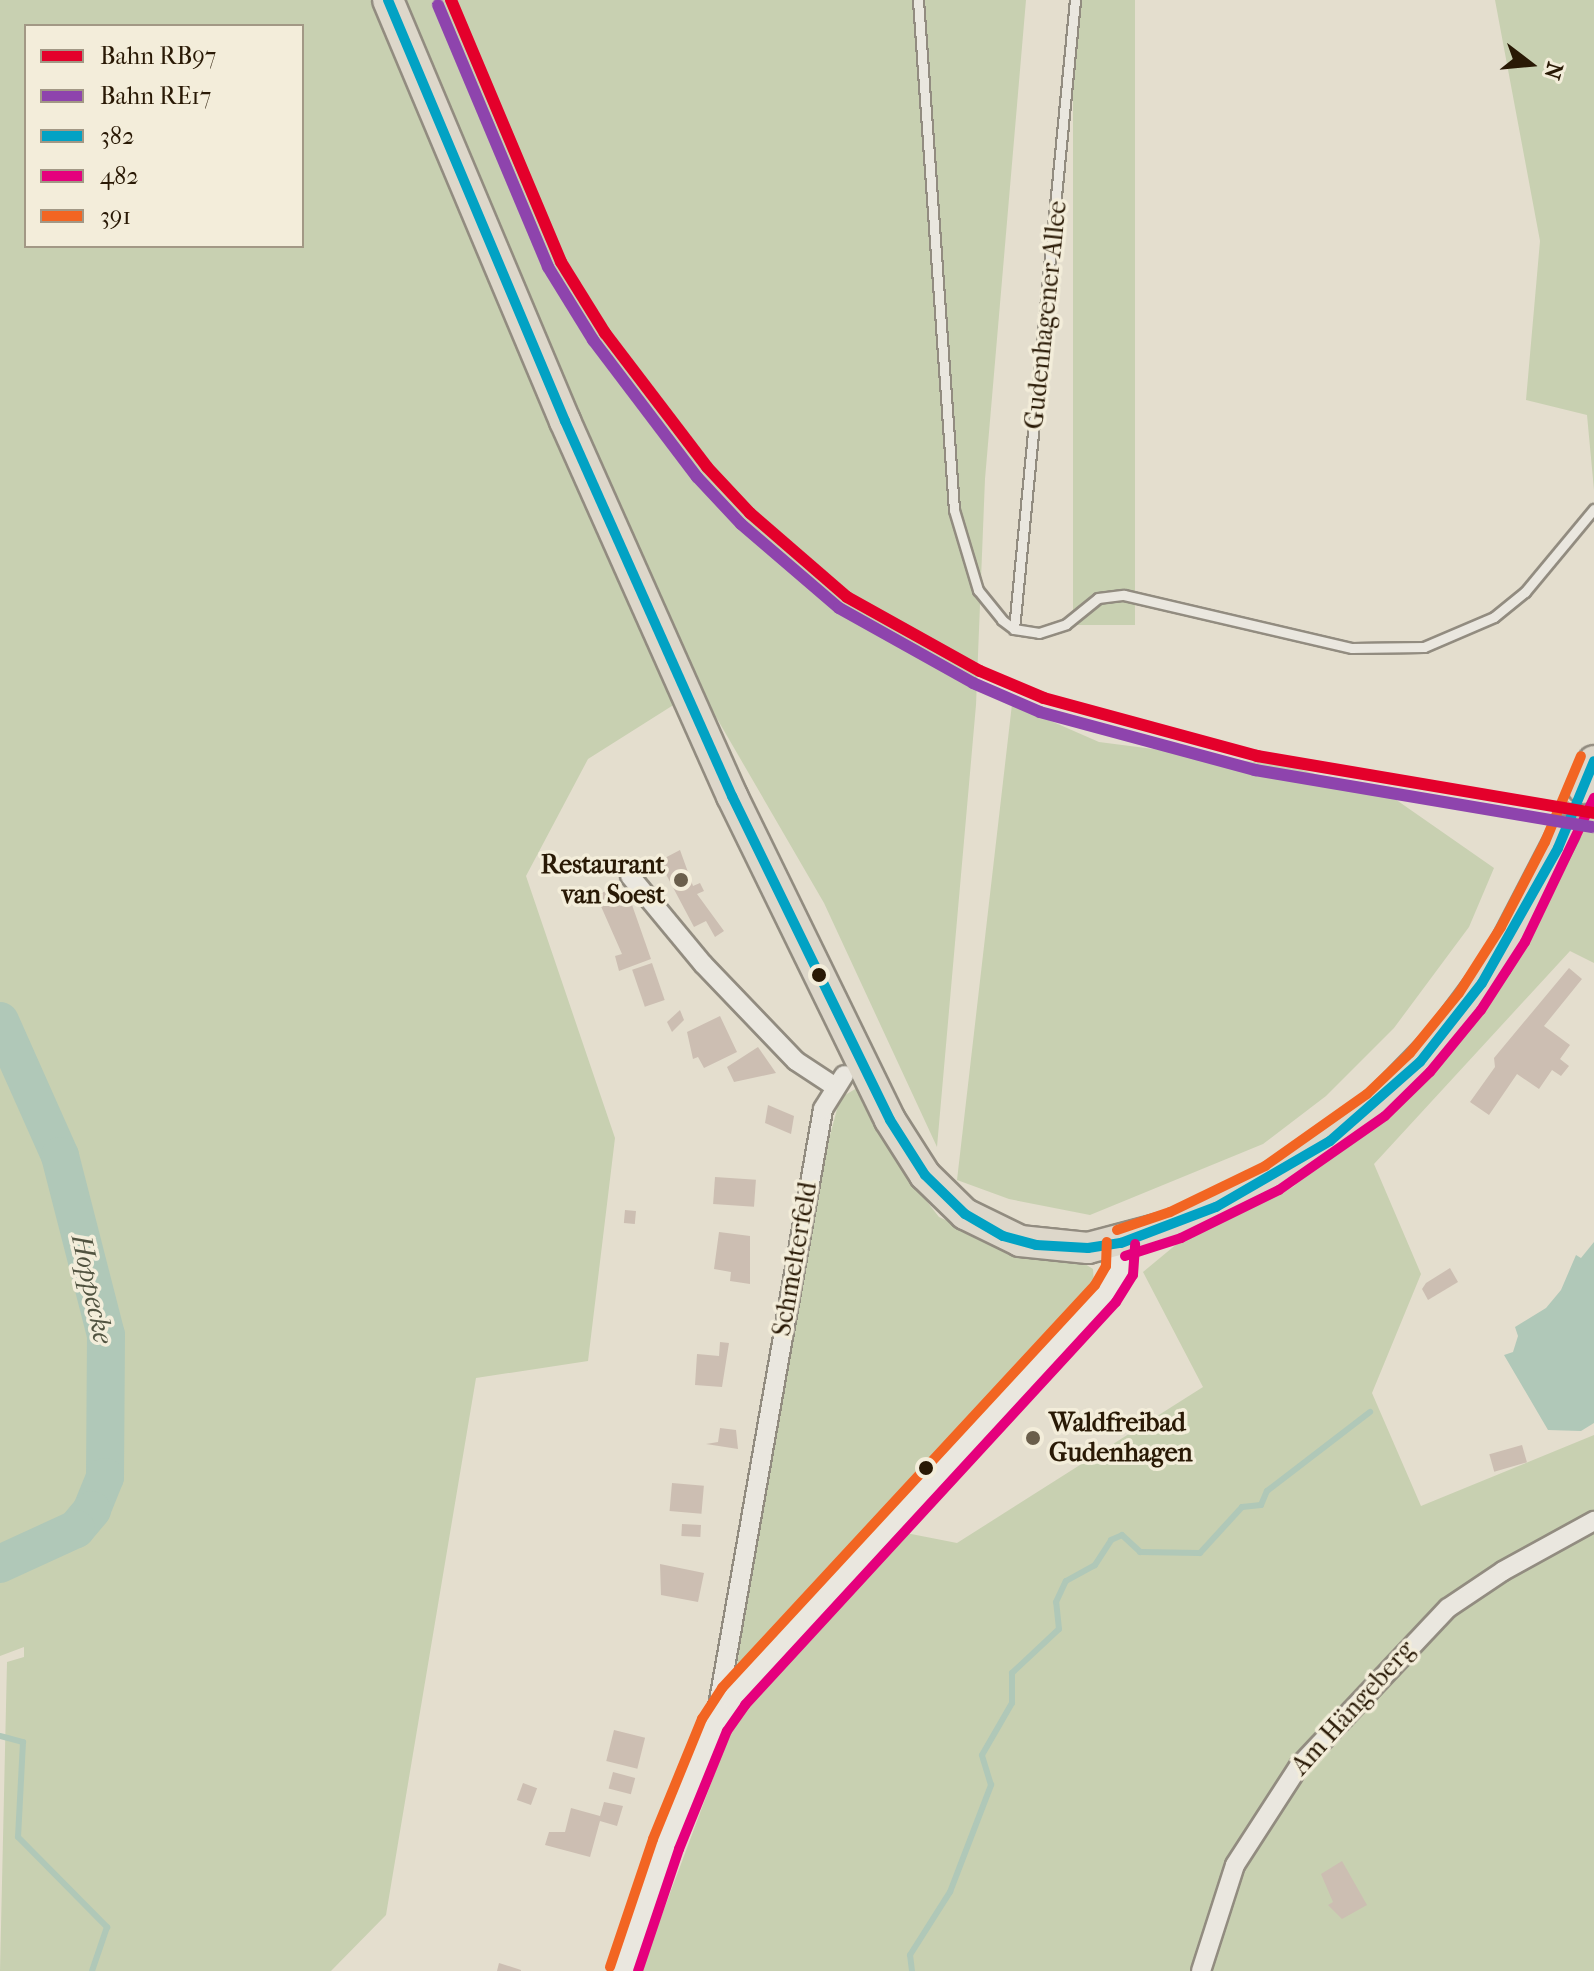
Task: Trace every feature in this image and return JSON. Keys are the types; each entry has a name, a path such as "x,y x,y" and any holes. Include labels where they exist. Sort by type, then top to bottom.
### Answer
{"main road":[{"path":"388,0 719,768 908,1151 945,1196 1003,1236 1059,1248 1121,1243 1175,1225 1272,1178 1376,1105 1439,1040 1482,983 1564,832"},
{"name":"Schmelterfeld","path":"623,1971 666,1844 715,1724 734,1696 1106,1293 1120,1270 1121,1243"}],"street":[{"name":"Schmelterfeld","path":"630,876 703,964 796,1061 839,1080 823,1109 794,1258 715,1724"},
{"name":"Am Hängeberg","path":"1201,1971 1235,1865 1299,1766 1448,1608 1503,1571 1594,1521"}],"lane":[{"path":"918,0 954,510 978,590 989,608 1014,629 1054,630 1098,598 1124,595 1352,648 1424,647 1494,617 1525,592 1594,509"},
{"name":"Gudenhagener Allee","path":"1014,629 1075,0"}],"shaded area":[{"path":"0,0 373,0 675,704 588,759 526,876 615,1138 588,1361 476,1378 386,1915 331,1971 0,1971 7,1662 24,1657 24,1647 0,1656"},
{"path":"405,0 1026,0 985,479 976,705 937,1147 824,903 701,691 501,245"},
{"path":"1073,0 1135,0 1135,625 1073,625"},
{"path":"1495,0 1594,0 1594,490 1587,415 1526,400 1540,241"},
{"path":"1012,704 1099,742 1293,767 1395,799 1494,868 1469,927 1394,1028 1326,1096 1263,1144 1090,1215 1009,1199 957,1180"},
{"path":"1594,789 1594,963 1570,951 1374,1164 1421,1274 1372,1393 1421,1506 1594,1435 1594,1971 641,1971 737,1714 906,1533 957,1543 1203,1387 1143,1272 1184,1238 1293,1187 1436,1068 1562,869"},
{"path":"857,1088 896,1162 939,1217 1018,1253 1085,1264 1093,1269 1094,1284 1089,1299 736,1672 796,1262 840,1098"},
{"path":"1594,1242 1594,1423 1581,1431 1548,1430 1504,1355 1513,1352 1518,1336 1515,1327 1546,1308 1561,1290 1576,1255 1581,1258"}],"building":[{"path":"680,850 693,886 700,883 704,891 697,894 724,931 715,937 706,921 694,927 659,861"},
{"path":"614,888 620,906 631,902 651,959 619,971 615,956 622,954 596,895"},
{"path":"652,963 665,1000 645,1007 632,970"},
{"path":"1569,968 1582,979 1544,1026 1570,1045 1560,1059 1569,1066 1561,1076 1552,1070 1539,1089 1517,1074 1489,1115 1470,1102 1495,1067 1494,1058"},
{"path":"680,1010 684,1020 672,1032 667,1022"},
{"path":"720,1016 737,1052 704,1068 698,1057 693,1059 687,1032"},
{"path":"758,1047 776,1073 734,1082 727,1067"},
{"path":"768,1105 794,1116 791,1134 765,1123"},
{"path":"715,1177 756,1180 754,1207 713,1204"},
{"path":"625,1210 636,1211 635,1224 624,1223"},
{"path":"719,1232 750,1236 750,1284 730,1281 731,1272 714,1269"},
{"path":"1450,1268 1458,1282 1428,1300 1422,1289 1426,1283"},
{"path":"720,1342 729,1343 722,1387 695,1385 697,1354 719,1356"},
{"path":"720,1428 736,1430 738,1449 706,1444 718,1442"},
{"path":"1522,1445 1527,1462 1494,1472 1489,1454"},
{"path":"672,1483 704,1486 701,1514 670,1511"},
{"path":"682,1524 701,1525 700,1537 681,1536"},
{"path":"660,1564 704,1573 698,1602 661,1595"},
{"path":"614,1730 645,1738 637,1769 606,1761"},
{"path":"613,1772 635,1778 631,1794 609,1788"},
{"path":"523,1783 537,1788 531,1805 517,1800"},
{"path":"604,1802 623,1806 617,1826 600,1821 590,1857 545,1845 549,1832 565,1832 571,1808 600,1816"},
{"path":"1342,1861 1367,1905 1342,1919 1328,1905 1333,1902 1321,1874"},
{"path":"499,1963 521,1970 521,1971 497,1971"}],"waterway":[{"name":"Hoppecke","path":"0,1021 60,1156 106,1335 105,1477 92,1510 76,1529 0,1564"},
{"path":"912,1971 910,1955 950,1892 991,1785 982,1755 1012,1703 1012,1673 1059,1629 1056,1602 1066,1581 1095,1565 1111,1540 1122,1535 1140,1552 1200,1553 1242,1507 1261,1505 1267,1491 1370,1412"},
{"path":"0,1736 23,1742 18,1837 107,1927 92,1971"}],"tunnel":[{"path":"1564,832 1583,788"}],"rail line":[{"name":"RB97","path":"451,0 561,262 605,333 707,467 750,513 847,597 980,671 1044,698 1257,756 1594,813"},
{"name":"RE17","path":"438,5 548,267 593,340 697,477 741,524 839,608 973,683 1040,712 1255,770 1592,827"}],"transit line":[{"name":"382","path":"388,0 565,421 732,796 890,1120 925,1175 965,1214 1003,1236 1036,1245 1088,1248 1121,1243 1216,1207 1330,1141 1420,1062 1482,983 1558,848 1594,761"},
{"name":"391","path":"1117,1230 1170,1212 1265,1166 1367,1094 1410,1053 1459,993 1501,927 1545,842 1581,756"},
{"name":"482","path":"1125,1256 1181,1238 1279,1190 1385,1116 1430,1072 1481,1010 1525,942 1594,798"},
{"name":"391","path":"610,1967 653,1839 702,1719 722,1688 1095,1285 1106,1266 1107,1242"},
{"name":"482","path":"638,1971 679,1849 727,1731 745,1705 1116,1302 1133,1275 1135,1244"}],"place":[{"name":"Restaurant van Soest","path":"681,880"},
{"name":"Waldfreibad Gudenhagen","path":"1033,1438"}]}
